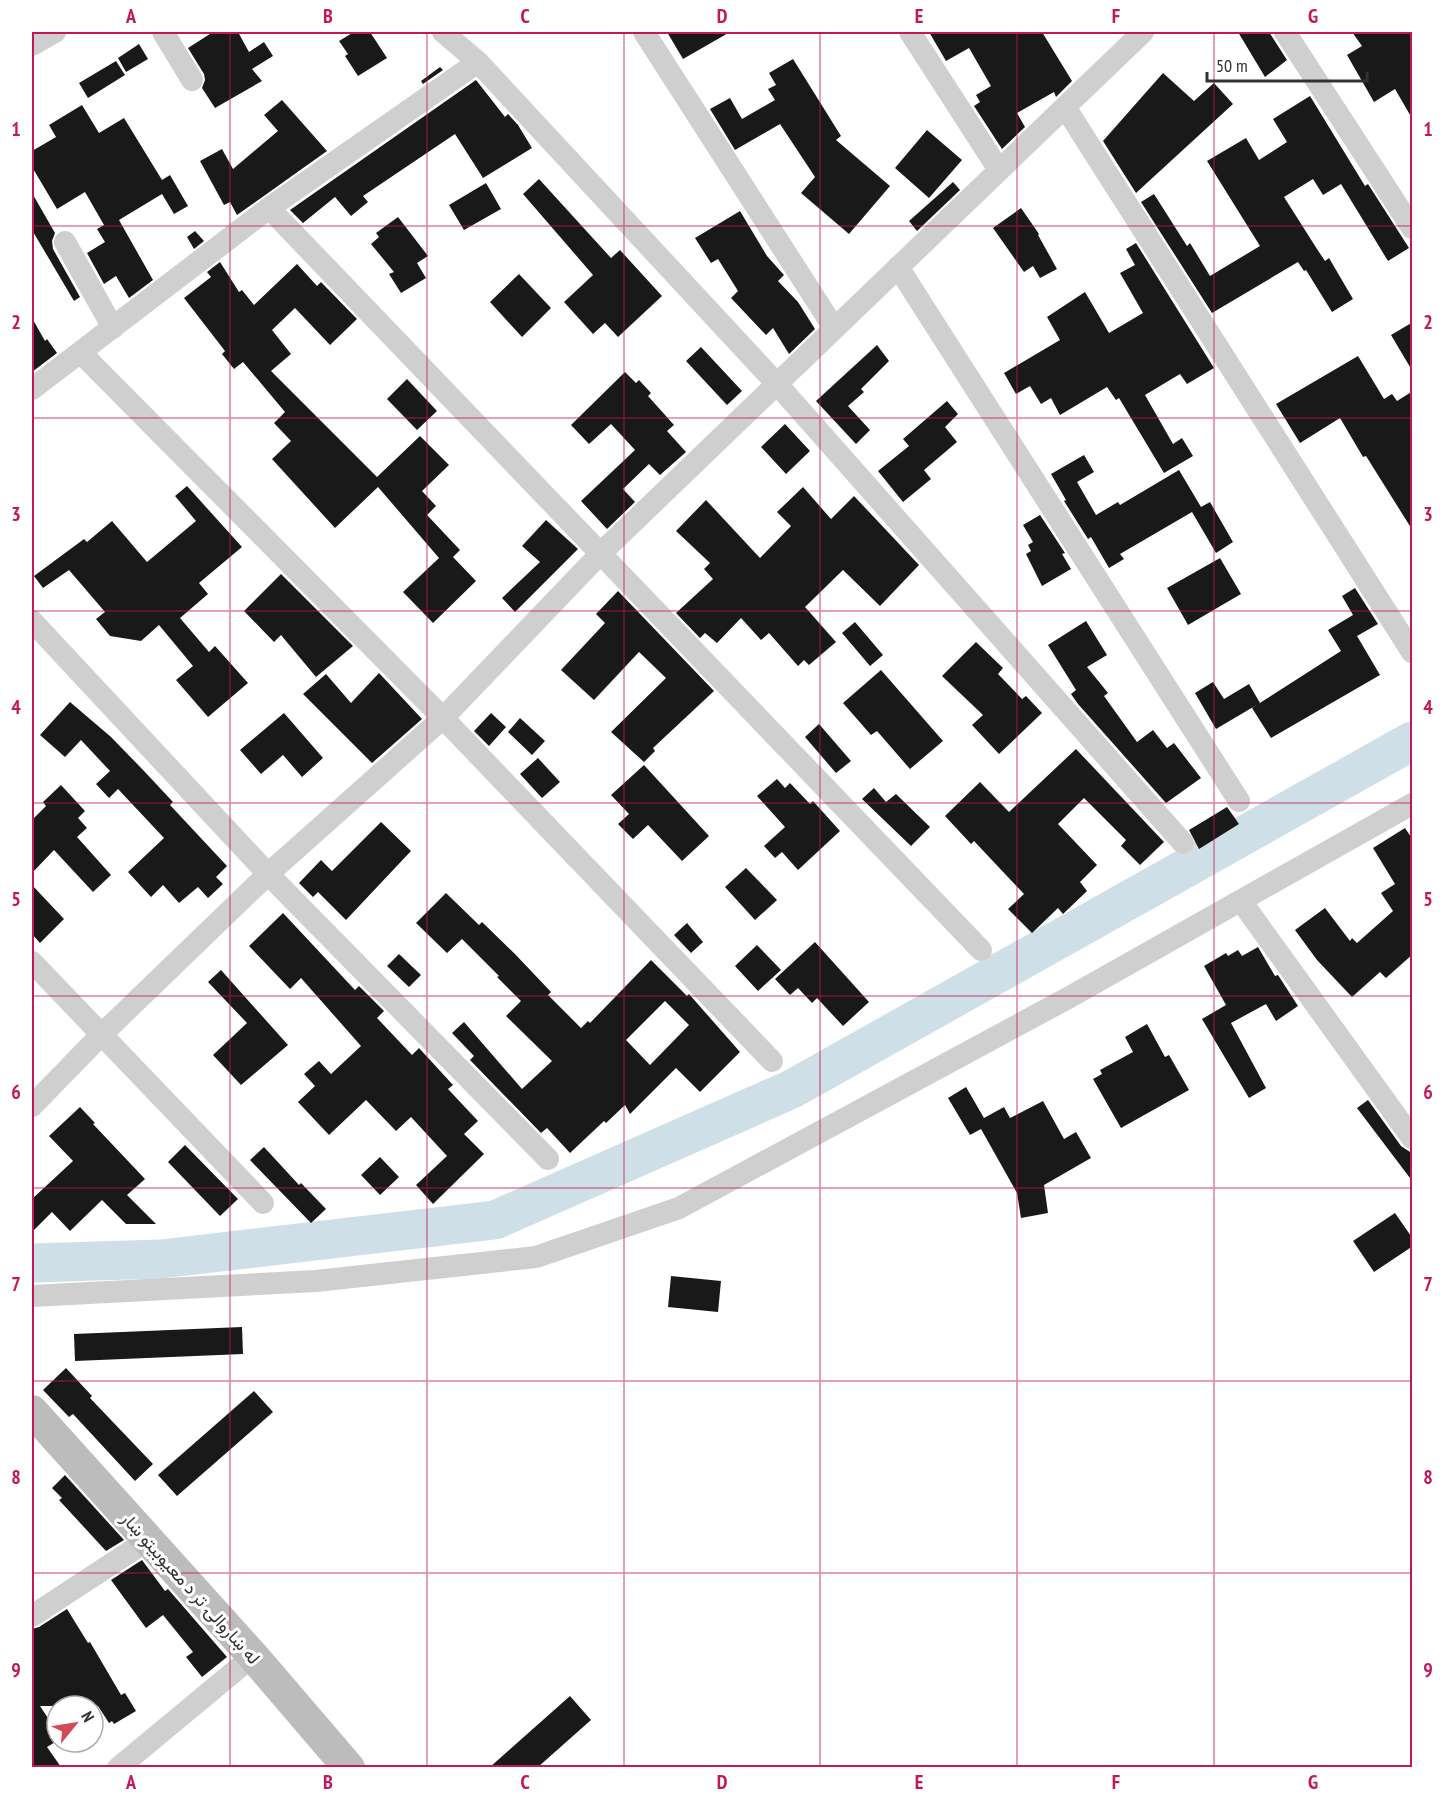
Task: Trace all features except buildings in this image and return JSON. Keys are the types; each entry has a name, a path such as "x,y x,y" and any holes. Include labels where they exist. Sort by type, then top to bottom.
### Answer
{"street":[{"path":"32,45 55,32"},
{"path":"163,32 192,81"},
{"path":"443,32 478,62 777,384 1183,843"},
{"path":"645,32 834,328"},
{"path":"910,32 999,170"},
{"path":"32,1106 101,1035 268,874 443,718 602,552 1143,32"},
{"path":"1285,32 1413,228"},
{"path":"32,389 269,208 478,62"},
{"path":"1065,107 1413,652"},
{"path":"269,208 602,552 981,950"},
{"path":"65,242 113,328"},
{"path":"898,267 1239,801"},
{"path":"81,353 443,718 772,1060"},
{"path":"32,621 268,874 548,1159"},
{"path":"32,1296 316,1281 536,1257 679,1208 1068,998 1413,804"},
{"path":"1241,901 1413,1138"},
{"path":"32,962 263,1203"},
{"name":"له ښاروالۍ تر د معیوبیتو ښار","path":"32,1411 253,1656 349,1767"},
{"path":"32,1616 148,1540"},
{"path":"118,1767 253,1656"}],"waterway":[{"path":"32,1263 161,1259 495,1220 792,1089 1412,741"}]}
